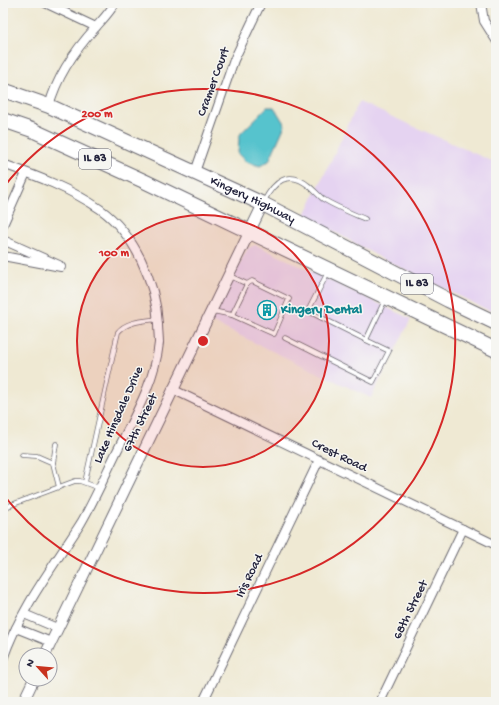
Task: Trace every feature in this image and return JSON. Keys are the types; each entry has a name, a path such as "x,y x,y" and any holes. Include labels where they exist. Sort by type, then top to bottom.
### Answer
{"highway":[{"name":"Kingery Highway","path":"3,90 48,106 263,204 496,323"},
{"name":"IL 83","path":"3,120 46,137 249,231 496,350"}],"street":[{"path":"45,3 96,27"},
{"path":"48,106 65,68 96,27 110,12 115,3"},
{"name":"Cramer Court","path":"195,172 234,60 261,3"},
{"path":"481,3 484,21 496,40"},
{"name":"Lake Hinsdale Drive","path":"3,164 62,186 102,210 118,226 132,243 148,275 154,294 158,319 159,342 149,385 99,488 82,522 46,575 16,628 3,659"},
{"path":"3,225 26,173"},
{"name":"67th Street","path":"49,647 172,389 263,204"},
{"path":"3,240 59,265 61,268 3,256"},
{"name":"Crest Road","path":"172,389 496,545"},
{"name":"Iris Road","path":"203,702 319,460"},
{"name":"68th Street","path":"380,702 463,529"},
{"path":"24,614 57,628"},
{"path":"16,628 51,642"},
{"path":"23,702 30,687"}],"lane":[{"path":"263,204 270,190 275,184 281,180 293,178 305,183 325,200 364,219"},
{"path":"285,338 373,382 388,351 308,311 329,269"},
{"path":"228,275 247,284"},
{"path":"211,310 232,315 274,334 289,299 252,281 247,284 232,315"},
{"path":"366,340 387,297"},
{"path":"84,482 118,332 123,326 131,323 158,319"},
{"path":"56,444 52,463 59,487"},
{"path":"22,456 37,456 52,463"},
{"path":"3,508 75,481 80,480 99,488"}],"shaded area":[{"path":"359,102 496,163 496,314 379,257 333,231 304,217"},
{"path":"256,245 411,319 371,398 211,322 248,248"}],"water":[{"path":"267,107 274,107 285,125 269,161 260,166 246,162 238,154 239,138 241,133"}],"place":[{"name":"Kingery Dental","path":"267,310"}]}
